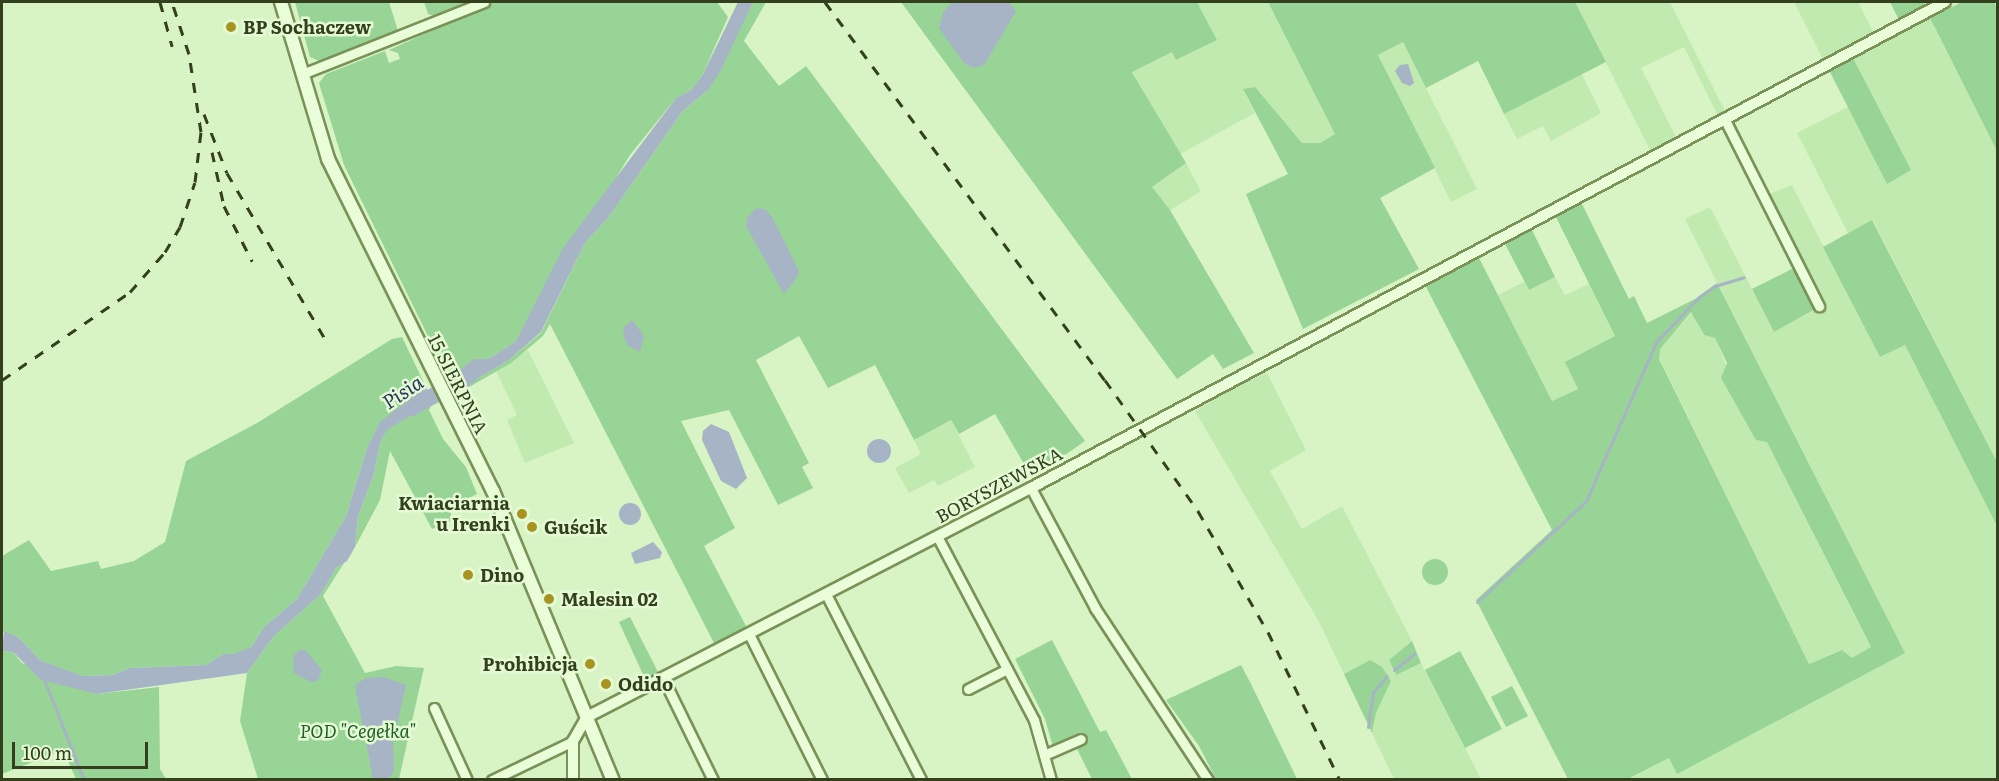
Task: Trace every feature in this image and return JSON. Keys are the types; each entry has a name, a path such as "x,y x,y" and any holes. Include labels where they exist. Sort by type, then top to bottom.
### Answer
{"main road":[{"name":"15 SIERPNIA","path":"281,2 331,166 429,367 493,491 613,780"}],"street":[{"path":"302,74 484,2"},
{"name":"BORYSZEWSKA","path":"587,717 1031,488 1423,277 1945,2"},
{"path":"1724,118 1819,306"},
{"path":"1031,488 1095,608 1208,780"},
{"path":"937,536 1034,720 1051,780"},
{"path":"826,594 921,780"},
{"path":"749,634 822,780"},
{"path":"968,689 1007,669"},
{"path":"663,678 713,780"},
{"path":"434,708 467,780"},
{"path":"573,780 573,741 587,717"},
{"path":"1044,755 1081,739"},
{"path":"492,780 573,741"}],"green space":[{"path":"295,2 389,2 398,31 319,61 310,57"},
{"path":"424,2 468,2 438,17 428,14"},
{"path":"495,2 717,2 728,17 702,76 691,90 676,98 630,155 516,341 489,359 474,360 449,379 344,165 319,83 326,74 385,51 389,63 400,59 398,53 389,50"},
{"path":"753,2 766,2 744,41 779,86 806,66 1085,441 1032,478 995,414 959,434 951,420 914,440 875,365 828,388 799,336 756,360 809,463 802,467 813,488 778,505 729,410 681,421 735,528 704,546 747,628 715,645 550,324 543,336 511,363 471,386 470,383 509,360 541,333 585,243 608,218 682,112 709,89"},
{"path":"901,2 1197,2 1217,40 1176,60 1172,52 1132,72 1186,163 1152,187 1170,210 1254,353 1223,369 1213,354 1177,379"},
{"path":"1197,2 1268,2 1335,134 1320,143 1302,143 1254,87 1243,90 1255,113 1180,154 1132,71 1172,52 1177,60 1217,40"},
{"path":"1268,2 1575,2 1606,62 1504,114 1478,61 1426,88 1403,42 1378,55 1435,168 1380,198 1419,269 1303,329 1246,194 1288,174 1243,89 1255,87 1302,143 1320,143 1335,134"},
{"path":"1575,2 1670,2 1725,111 1717,114 1684,47 1641,68 1676,137 1650,150"},
{"path":"1794,2 1858,2 1874,33 1823,59"},
{"path":"1890,2 1924,2 1926,6 1899,20"},
{"path":"1962,2 1994,2 1997,8 1997,151 1930,18"},
{"path":"1930,18 1997,151 1997,462 1873,220 1849,235 1797,133 1848,107 1887,183 1910,170 1853,58"},
{"path":"1403,42 1477,189 1451,202 1378,55"},
{"path":"1853,58 1911,170 1887,184 1829,70"},
{"path":"1581,73 1601,113 1551,141 1543,126 1517,139 1504,114"},
{"path":"1186,163 1201,191 1167,212 1152,187"},
{"path":"1792,185 1880,357 1905,345 1997,526 1997,779 1628,780 1669,758 1677,773 1904,653 1685,219 1710,207 1774,332 1817,308 1767,195"},
{"path":"1580,200 1629,299 1634,296 1647,323 1695,299 1717,283 1905,653 1677,774 1669,758 1628,779 1568,779 1476,600 1552,530 1425,285 1477,254 1552,401 1578,389 1565,362 1615,336 1554,213","holes":["1691,312 1704,335 1715,338 1727,363 1721,378 1756,440 1767,442 1871,647 1852,658 1842,650 1809,664 1659,359 1660,349"]},
{"path":"1872,220 1997,462 1997,526 1905,345 1880,357 1823,247"},
{"path":"1530,226 1555,277 1529,290 1503,240"},
{"path":"1796,267 1817,308 1774,332 1752,289"},
{"path":"1555,277 1565,295 1589,284 1615,336 1566,362 1578,389 1552,401 1498,295 1524,282 1529,290"},
{"path":"1692,312 1703,335 1715,338 1756,440 1767,442 1871,648 1852,658 1841,650 1809,664 1659,358 1659,349"},
{"path":"402,337 426,387 380,423 367,448 346,516 297,599 264,627 251,647 234,655 223,654 206,665 129,668 113,675 81,676 40,660 18,637 2,631 2,556 29,540 51,571 98,561 101,569 134,561 165,542 186,461 257,423 392,339"},
{"path":"528,350 574,443 525,463 507,420 517,415 496,371"},
{"path":"1267,373 1306,450 1270,471 1302,529 1342,506 1412,641 1389,660 1395,675 1421,663 1481,779 1394,779 1372,733 1376,713 1391,681 1370,660 1344,674 1319,622 1195,411 1236,386"},
{"path":"433,402 429,410 443,439 466,467 477,494 449,508 453,520 432,529 390,451 380,500 355,547 358,516 373,477 381,440 386,430"},
{"path":"951,420 975,467 938,486 934,480 909,493 895,468 921,454 914,440"},
{"path":"1435,559 1444,563 1448,572 1444,581 1435,585 1426,581 1422,572 1426,563"},
{"name":"POD \"Cegełka\"","path":"344,563 323,596 365,673 396,666 424,668 399,779 258,779 240,721 247,673 273,637 321,594 336,568"},
{"path":"630,617 659,674 646,681 619,622"},
{"path":"1052,640 1100,732 1106,730 1132,779 1092,779 1075,745 1085,740 1082,733 1053,747 1045,719 1015,659"},
{"path":"1412,641 1421,663 1396,675 1389,660"},
{"path":"2,651 13,652 22,663 97,694 159,687 160,769 166,779 76,779 63,750 2,774"},
{"path":"1460,651 1502,729 1465,748 1425,670"},
{"path":"1370,660 1382,667 1391,681 1376,713 1372,733 1344,674"},
{"path":"1241,665 1297,779 1216,779 1199,746 1166,700"},
{"path":"1512,686 1528,716 1506,727 1491,697"}],"water":[{"path":"738,2 753,2 721,70 709,89 682,112 608,218 585,243 541,332 509,360 470,383 471,386 455,391 449,379 474,359 489,359 516,341 563,248 676,98 691,90 702,76"},
{"path":"953,2 1009,2 1016,11 984,65 973,68 963,62 939,28 943,12"},
{"path":"1408,64 1414,83 1410,86 1402,83 1395,71 1400,65"},
{"path":"757,208 766,210 772,217 798,269 799,274 784,294 746,226 748,216"},
{"path":"632,320 644,336 640,352 628,346 624,337 623,328"},
{"path":"426,387 433,402 387,430 381,440 373,477 358,516 355,547 347,561 336,568 321,594 273,637 247,673 97,694 41,680 13,652 2,651 4,631 18,637 40,660 82,676 113,675 129,668 206,665 223,654 234,654 251,647 264,627 297,599 346,516 367,448 380,422"},
{"path":"711,424 729,432 747,478 736,489 721,481 702,440 703,431"},
{"path":"879,439 888,442 891,451 888,460 879,463 870,460 867,451 870,442"},
{"path":"630,503 640,510 641,514 634,524 630,525 620,518 619,514 626,504"},
{"path":"653,542 662,552 660,558 635,564 631,553"},
{"path":"300,650 305,650 322,670 318,681 311,682 294,673 293,656"},
{"path":"383,677 406,685 393,743 394,771 388,779 373,779 355,685 366,678"}],"waterway":[{"path":"1477,602 1586,501 1656,342 1699,297 1715,286 1744,277"},
{"name":"Pisia","path":"412,408 470,375"},
{"path":"1394,670 1414,654"},
{"path":"1368,727 1373,692 1387,676"},
{"path":"43,677 84,780"}],"railway":[{"path":"160,2 172,46"},
{"path":"2,380 130,292 165,252 180,227 195,182 201,132 189,54 172,2"},
{"path":"825,2 1105,380 1198,511 1268,632 1340,780"},
{"path":"204,114 227,173 327,342"},
{"path":"212,152 224,206 252,261"}],"place":[{"name":"BP Sochaczew","path":"231,27"},
{"name":"Kwiaciarnia u Irenki","path":"522,514"},
{"name":"Guścik","path":"532,527"},
{"name":"Dino","path":"468,575"},
{"name":"Malesin 02","path":"549,599"},
{"name":"Prohibicja","path":"590,664"},
{"name":"Odido","path":"606,684"}]}
